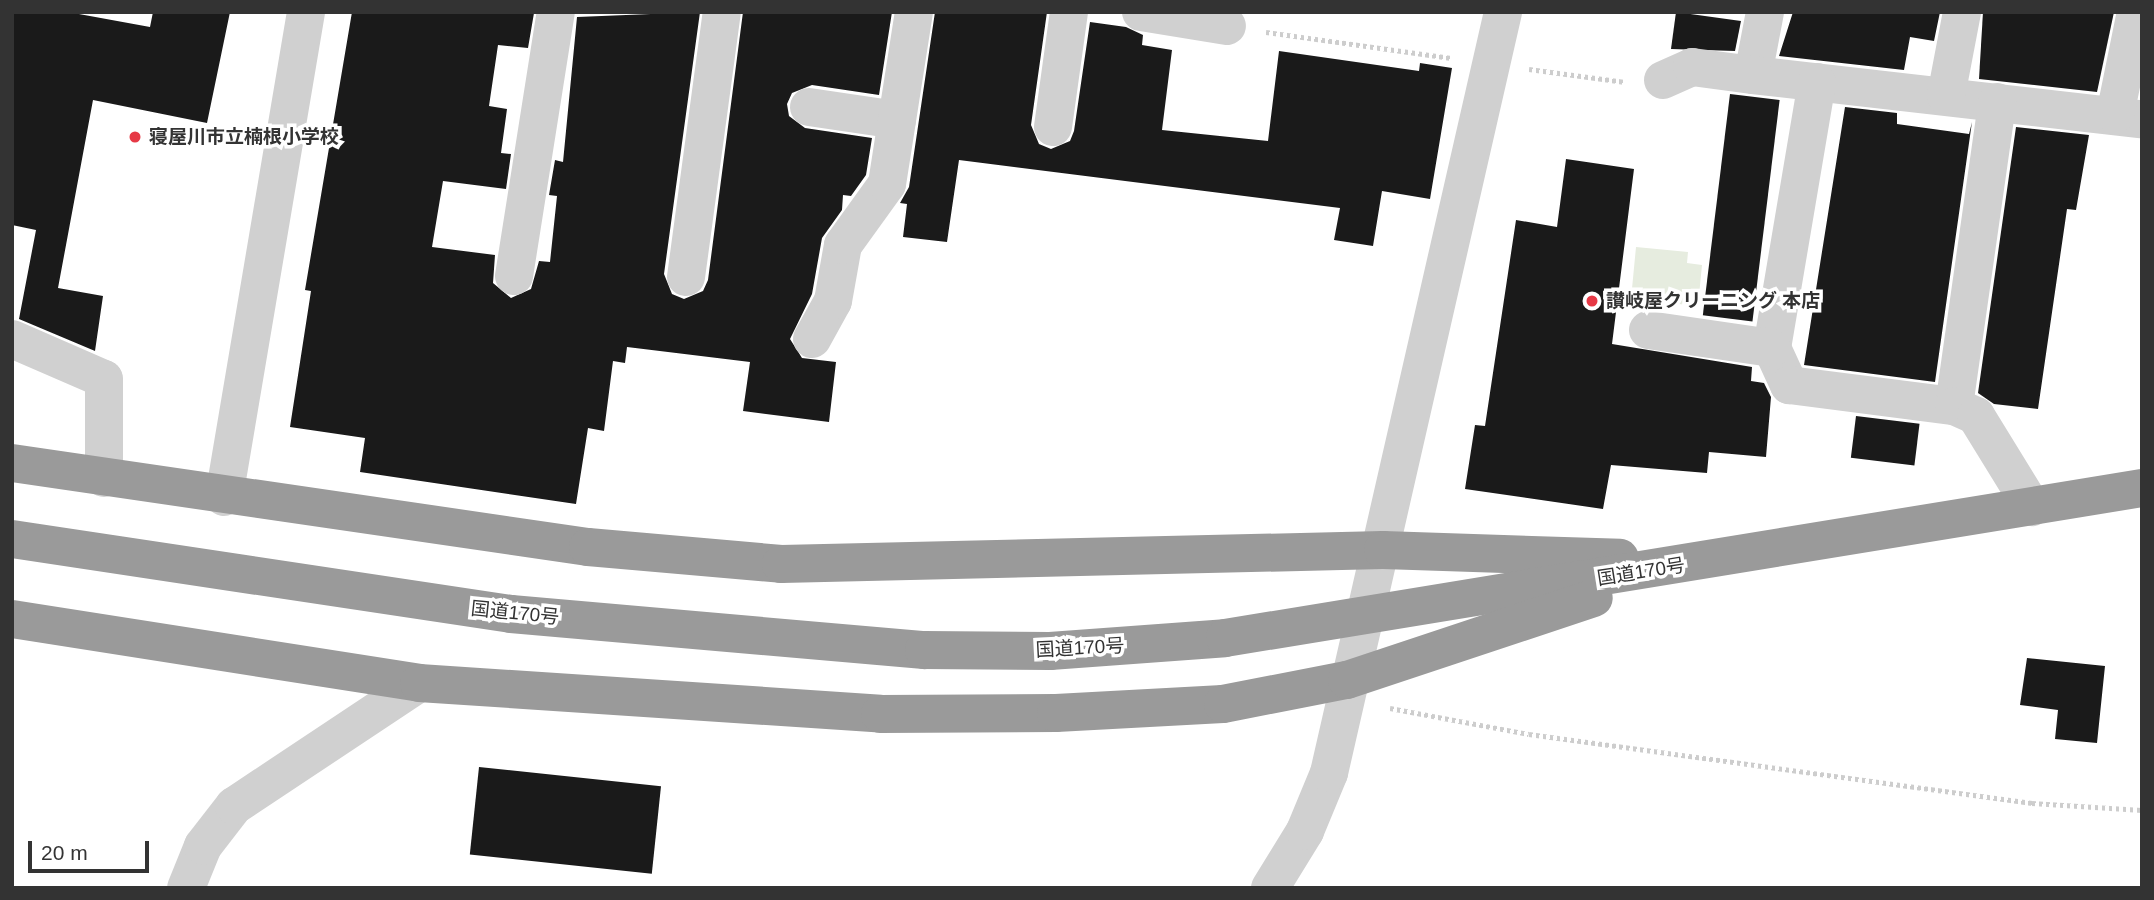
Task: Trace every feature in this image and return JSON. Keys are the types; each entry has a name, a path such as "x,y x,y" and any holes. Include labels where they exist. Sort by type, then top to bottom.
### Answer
{"highway":[{"path":"12,463 224,497 588,547 781,564 1383,550 1706,561"},
{"name":"国道170号","path":"17,540 511,614 925,650 1050,651 1225,638 2142,488"},
{"path":"12,619 419,683 660,704 907,714 1223,704 1345,690 1706,561"}],"street":[{"path":"224,497 306,12"},
{"path":"514,276 556,12"},
{"path":"686,276 722,12"},
{"path":"812,339 833,301 842,245 887,184 914,12"},
{"path":"1053,127 1069,12"},
{"path":"1141,12 1227,26"},
{"path":"1270,888 1305,831 1329,773 1345,690 1383,550 1503,12"},
{"path":"1753,75 1765,12"},
{"path":"1946,96 1962,12"},
{"path":"1663,80 1692,67 2129,117 2136,12"},
{"path":"1817,82 1772,348 1789,385 1954,406 1976,416 2032,508"},
{"path":"1954,406 1997,102"},
{"path":"809,107 897,120"},
{"path":"1648,330 1772,348"},
{"path":"12,339 104,379 104,478"},
{"path":"186,888 203,846 234,806 419,683"}],"path":[{"path":"1227,26 1648,86 1663,80"},
{"path":"1345,690 1556,738 2032,803 2142,810"}],"shaded area":[{"path":"1636,247 1688,252 1687,263 1702,265 1698,306 1631,299"}],"building":[{"path":"12,12 68,12 150,27 153,12 230,12 207,123 93,100 58,288 103,296 95,351 19,319 36,230 12,225"},
{"path":"352,12 534,13 528,48 498,45 489,106 507,109 501,153 511,154 506,189 443,181 432,247 495,255 493,283 511,298 531,289 539,261 550,262 557,196 549,195 555,160 563,162 577,17 700,12 664,274 672,294 684,299 703,291 708,280 743,12 892,12 879,95 812,85 792,93 787,104 789,116 805,128 872,138 866,175 851,196 843,195 842,210 822,238 812,294 790,339 802,358 836,362 829,422 743,411 750,362 627,347 625,363 613,361 604,431 588,428 576,504 360,472 365,438 290,427 311,291 305,290"},
{"path":"935,12 1047,12 1031,125 1039,144 1051,149 1070,141 1074,131 1090,22 1126,27 1143,35 1142,45 1172,50 1162,130 1268,141 1279,51 1419,71 1420,63 1452,68 1430,199 1382,191 1373,246 1334,240 1340,208 959,160 947,242 903,237 907,204 900,203 909,187"},
{"path":"1676,12 1741,21 1735,51 1671,49"},
{"path":"1793,12 1940,12 1934,41 1910,37 1904,70 1779,56"},
{"path":"1983,12 2114,12 2097,92 1979,79"},
{"path":"1730,94 1780,100 1752,321 1703,315"},
{"path":"1845,107 1897,113 1897,124 1969,134 1972,122 1935,382 1804,365"},
{"path":"2016,127 2089,135 2076,210 2067,209 2038,409 1994,404 1978,393"},
{"path":"1566,159 1634,169 1612,344 1752,367 1751,381 1764,383 1771,397 1766,457 1709,452 1707,473 1611,465 1603,509 1465,489 1475,425 1485,426 1516,220 1557,227"},
{"path":"1856,416 1920,424 1914,465 1851,458"},
{"path":"2027,658 2105,666 2097,743 2055,739 2058,710 2020,705"},
{"path":"479,767 661,786 652,874 470,855"}],"place":[{"name":"寝屋川市立楠根小学校","path":"135,137"},
{"name":"讃岐屋クリーニング 本店","path":"1592,301"}]}
